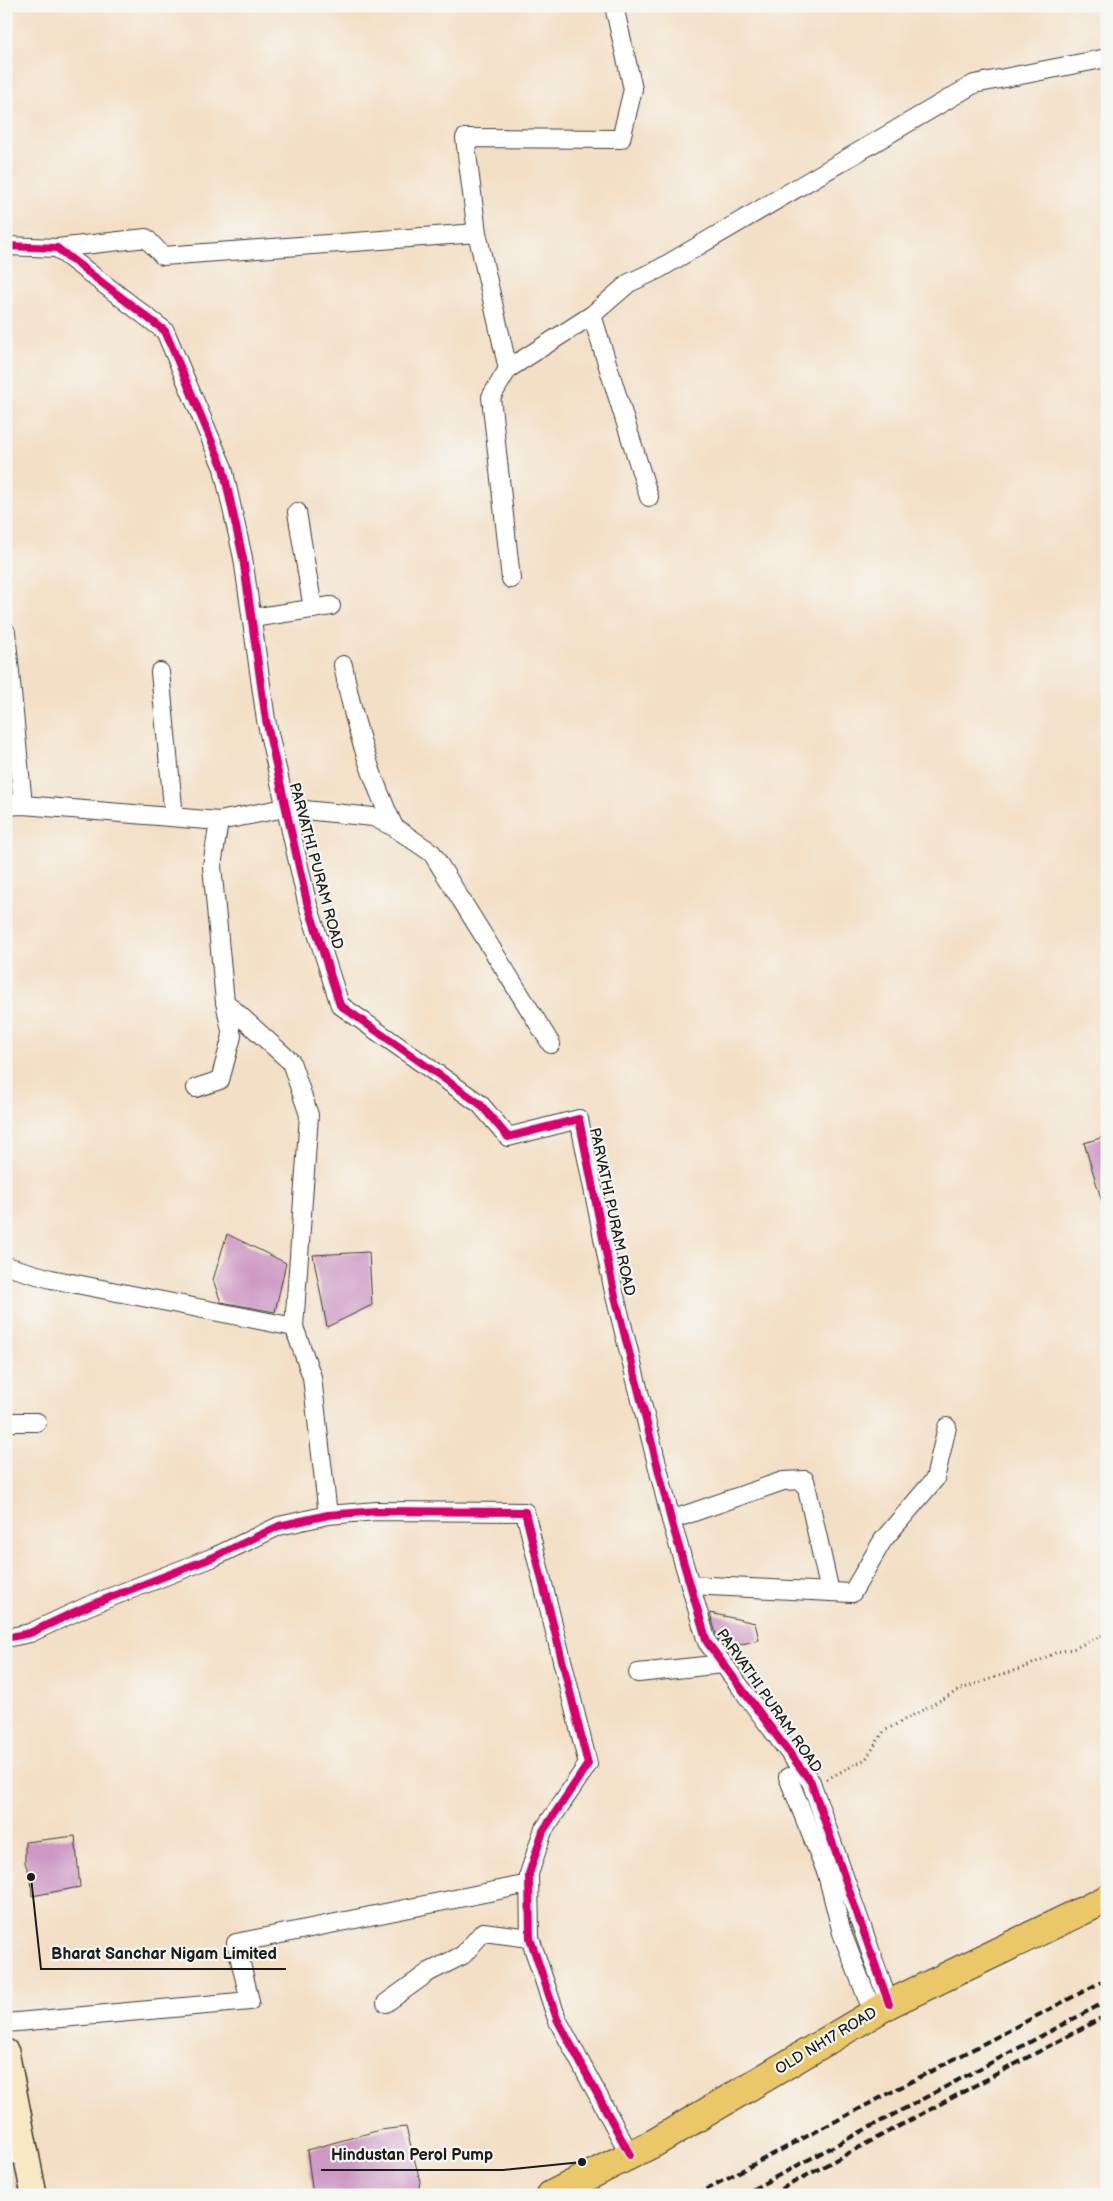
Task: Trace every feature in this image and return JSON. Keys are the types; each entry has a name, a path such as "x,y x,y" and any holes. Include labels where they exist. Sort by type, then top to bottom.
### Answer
{"main road":[{"name":"OLD NH17 ROAD","path":"551,2195 630,2155 881,2009 1107,1899"}],"street":[{"path":"508,369 477,234 464,138 620,139 633,88 614,6"},
{"path":"511,579 491,398 508,369 592,316 629,283 659,269 974,84 1107,58"},
{"path":"6,246 57,248 146,238 163,256 477,234"},
{"name":"PARVATHI PURAM ROAD","path":"57,248 165,331 223,468 243,558 266,720 285,808 308,902 340,1005 480,1104 508,1137 578,1119 614,1292 671,1520 707,1642 811,1782 881,2009"},
{"path":"592,316 649,497"},
{"path":"297,512 313,608"},
{"path":"252,618 331,606"},
{"path":"6,632 15,806 219,821 285,808 372,818 394,827 432,853 551,1044"},
{"path":"343,664 352,714 377,790 394,827"},
{"path":"160,672 174,817"},
{"path":"196,1088 220,1080 232,1036 225,1002 212,866 219,821"},
{"path":"225,1002 291,1062 309,1115 294,1327 312,1377 328,1515"},
{"path":"6,1266 52,1279 294,1327"},
{"path":"6,1422 37,1422"},
{"path":"690,1586 852,1593 883,1540 935,1478 947,1427"},
{"path":"671,1520 783,1481 805,1480 830,1592"},
{"path":"6,1638 30,1632 88,1606 214,1557 279,1526 328,1515 377,1511 525,1512 588,1764 543,1831 529,1874 530,1938 557,2019 630,2155"},
{"path":"638,1673 723,1664"},
{"path":"788,1777 827,1874 842,1933 881,2009"},
{"path":"6,2023 250,2001 236,1943 529,1884"},
{"path":"386,2003 429,1972 463,1955 483,1932 530,1938"},
{"path":"6,2052 16,2154 34,2195"}],"path":[{"path":"819,1784 866,1759 884,1731 961,1689 1028,1666 1057,1652 1073,1649 1107,1633"}],"building":[{"path":"1107,1136 1107,1205 1103,1205 1084,1143"},
{"path":"227,1234 286,1263 275,1312 221,1302 213,1280"},
{"path":"369,1252 372,1305 327,1327 313,1255"},
{"path":"710,1613 755,1623 759,1640 724,1648 717,1637"},
{"path":"75,1836 80,1887 32,1896 31,1877 25,1863 25,1842"},
{"path":"406,2127 420,2181 418,2195 313,2195 307,2150 380,2130"}],"railway":[{"path":"695,2195 1107,1979"},
{"path":"742,2195 1107,2001"},
{"path":"770,2195 1107,2015"}],"cycle path":[{"path":"6,246 57,248 165,331 223,468 243,558 266,720 307,902 340,1005 480,1104 508,1137 579,1119 614,1292 671,1520 707,1642 811,1782 889,2004"},
{"path":"6,1638 30,1633 88,1606 214,1557 279,1526 328,1515 377,1511 525,1512 588,1764 543,1831 529,1874 530,1938 557,2019 630,2155"}],"place":[{"name":"Bharat Sanchar Nigam Limited","path":"31,1877"},
{"name":"Hindustan Perol Pump","path":"582,2162"}]}
